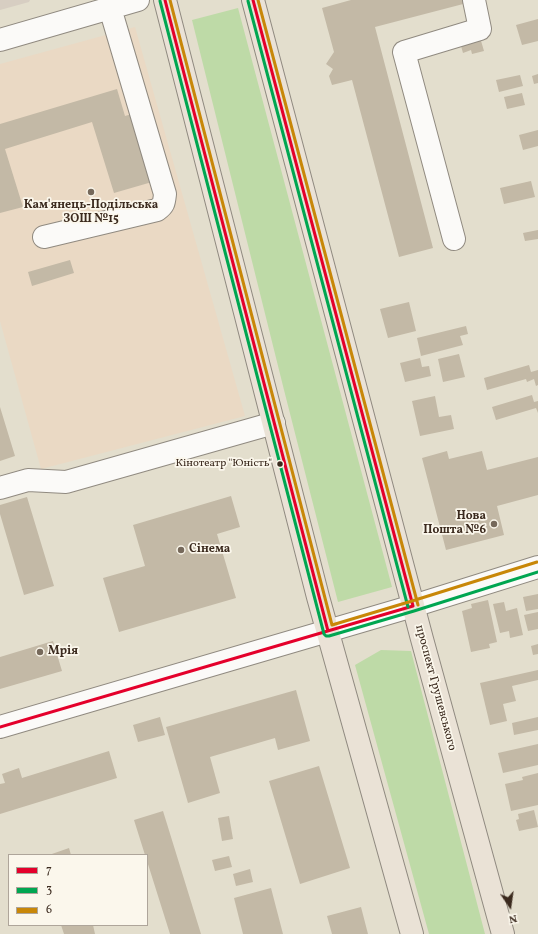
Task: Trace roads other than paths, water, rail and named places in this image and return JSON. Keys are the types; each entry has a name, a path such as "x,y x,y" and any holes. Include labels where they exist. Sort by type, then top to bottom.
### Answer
{"main road":[{"path":"165,0 328,631 412,934"},
{"name":"проспект Грушевського","path":"253,0 413,606 503,934"}],"street":[{"path":"0,40 138,0"},
{"path":"454,239 404,52 480,30 474,0"},
{"path":"44,237 157,210 164,202 165,194 110,8"},
{"path":"0,488 28,480 66,482 274,423"},
{"path":"0,727 413,606 538,566"}],"place":[{"name":"Кам'янець-Подільська ЗОШ №15","path":"91,192"},
{"name":"Кінотеатр \"Юність\"","path":"280,464"},
{"name":"Нова Пошта №6","path":"494,524"},
{"name":"Сінема","path":"181,550"},
{"name":"Мрія","path":"40,652"}]}
